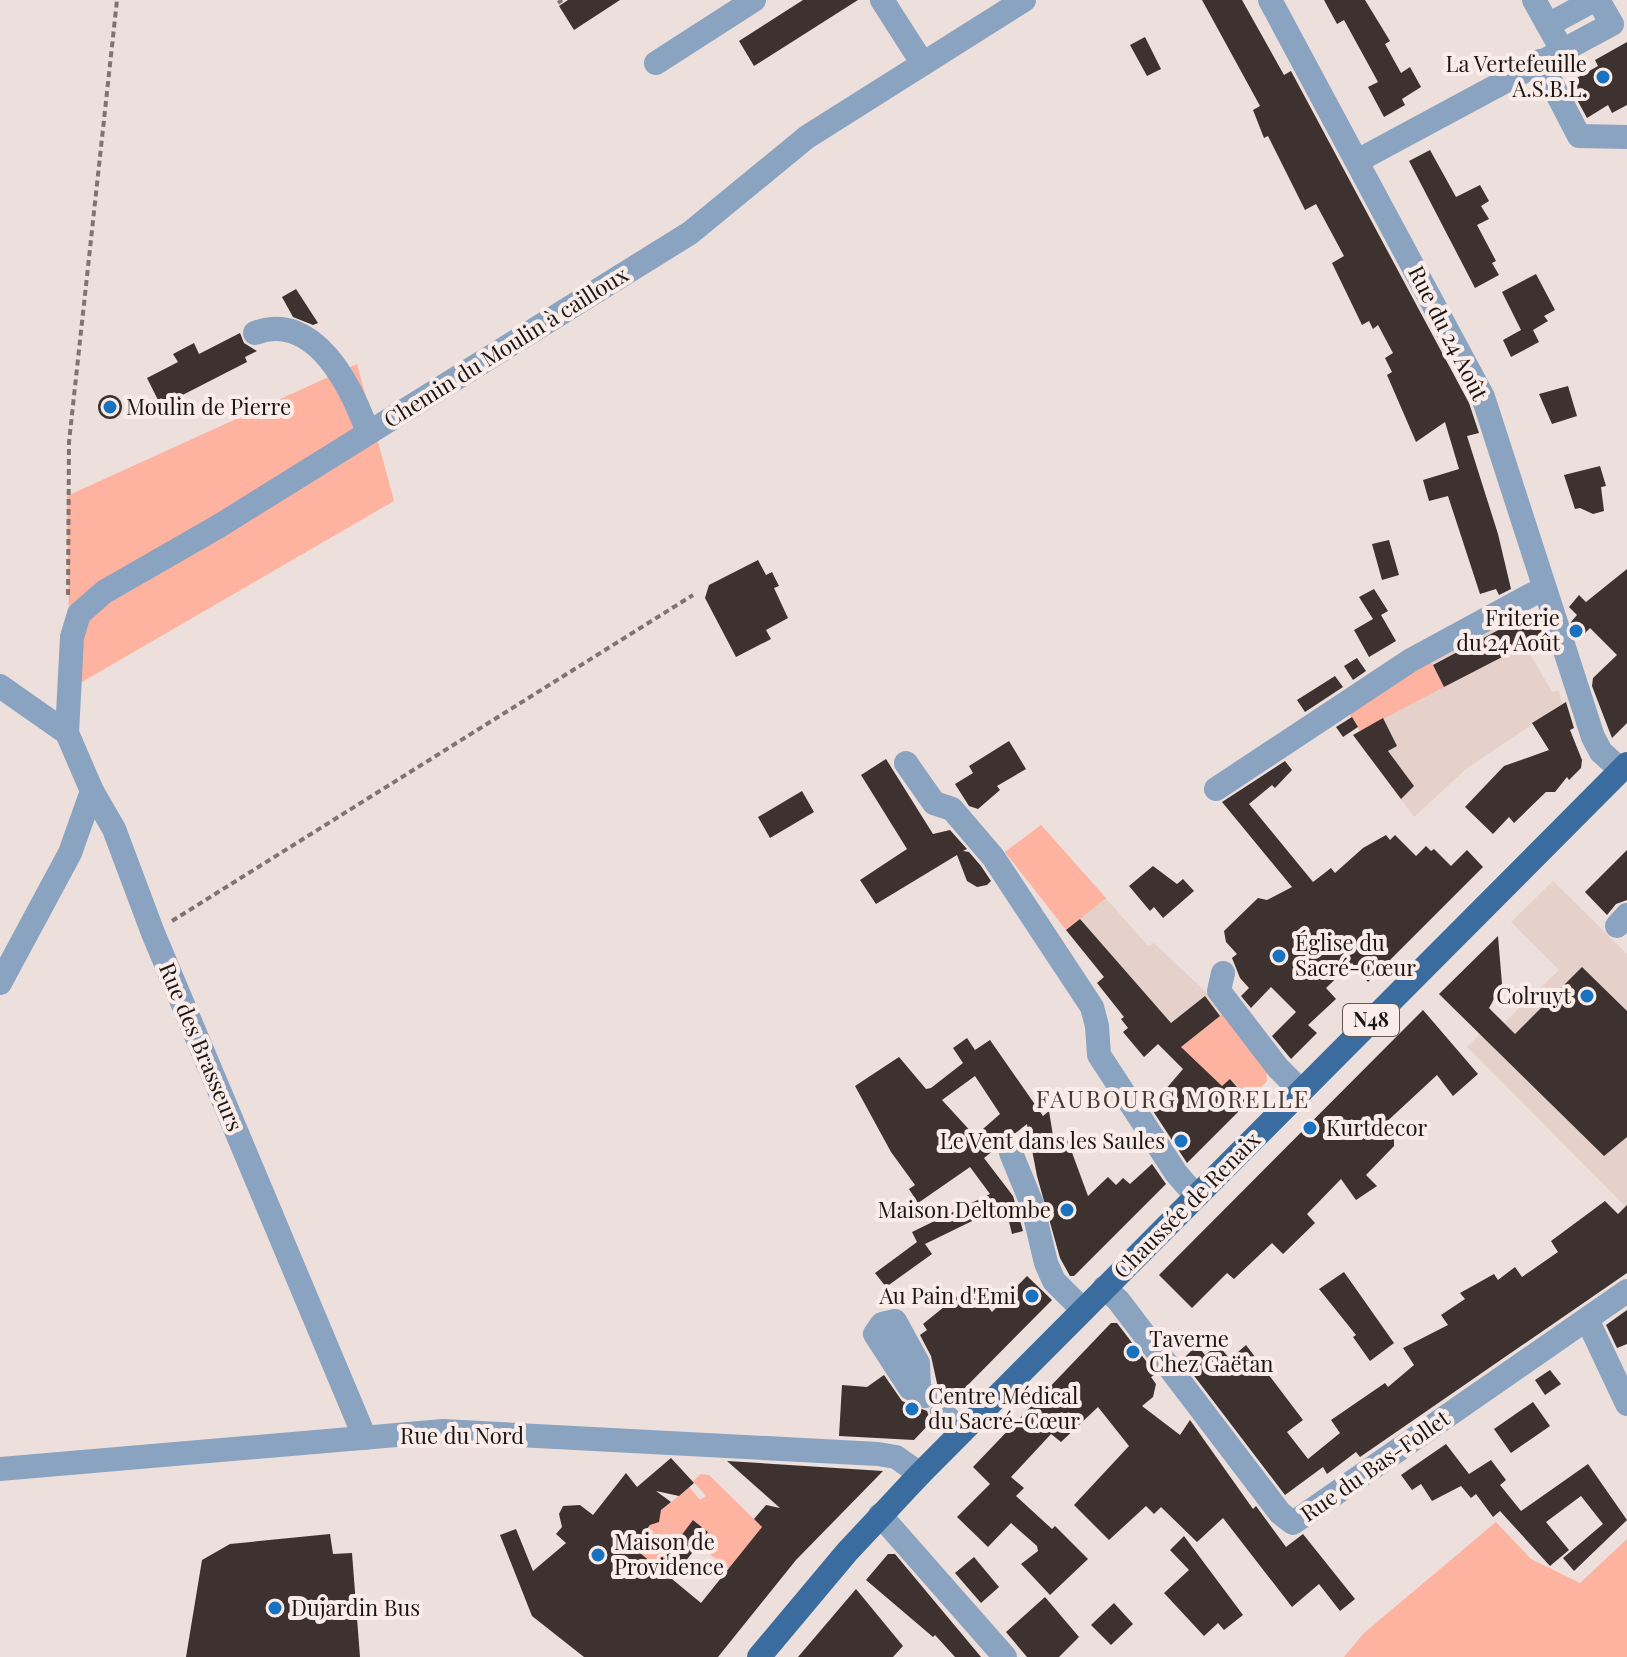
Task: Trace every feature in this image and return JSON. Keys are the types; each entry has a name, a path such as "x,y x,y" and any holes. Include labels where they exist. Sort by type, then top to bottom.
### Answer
{"main road":[{"name":"Chaussée de Renaix","path":"759,1657 880,1515 961,1431 1624,767"}],"street":[{"path":"656,63 754,0"},
{"path":"882,0 923,64"},
{"name":"Chemin du Moulin à cailloux","path":"79,614 104,592 690,233 807,137 1024,0"},
{"name":"Rue du 24 Août","path":"1270,0 1359,160 1483,397 1593,737 1601,752 1624,767"},
{"path":"1534,0 1562,50"},
{"path":"1359,160 1612,24 1596,0 1548,25"},
{"path":"1540,61 1579,136 1627,137"},
{"path":"255,333 282,329 318,346 339,371 368,433"},
{"path":"1216,789 1411,660 1544,588"},
{"path":"67,733 72,637 79,614"},
{"path":"0,686 67,733"},
{"name":"Rue des Brasseurs","path":"67,733 92,791 114,829 153,933 365,1438"},
{"path":"906,763 934,803 952,809 993,857 1092,1007 1099,1055 1176,1173 1196,1196"},
{"path":"0,983 64,866 92,791"},
{"path":"1223,973 1219,991 1229,1007 1301,1091"},
{"path":"1011,1153 1032,1204 1046,1263 1054,1281 1083,1310"},
{"name":"Rue du Bas-Follet","path":"1104,1288 1118,1300 1280,1513 1293,1523 1627,1291"},
{"path":"1587,1319 1627,1404"},
{"path":"933,1404 961,1431"},
{"name":"Rue du Nord","path":"0,1469 461,1431 837,1450 896,1457 920,1474"},
{"path":"880,1515 1005,1657"}],"path":[{"path":"79,614 68,596 69,442 117,0"},
{"path":"153,933 693,595"}],"shaded area":[{"path":"357,364 394,501 70,689 67,496"},
{"path":"1509,617 1552,692 1559,691 1562,704 1466,769 1414,817 1364,749 1359,727 1348,712"},
{"path":"1430,660 1444,687 1360,731 1348,712"},
{"path":"1041,825 1148,946 1154,943 1208,994 1266,1069 1267,1081 1232,1118 1158,1044 1144,1057 1123,1032 1128,1028 1104,977 1005,852"},
{"path":"1041,825 1106,898 1066,930 1005,852"},
{"path":"1553,881 1627,954 1627,1208 1467,1047 1497,1017 1504,1023 1559,970 1511,922"},
{"path":"1224,1013 1266,1069 1267,1081 1249,1100 1231,1079 1222,1086 1181,1047"},
{"path":"701,1474 709,1475 762,1527 729,1569 698,1545 708,1532 694,1520 656,1567 633,1547 652,1523 659,1520 658,1513 689,1487 700,1500 706,1496 693,1481"},
{"path":"1496,1522 1531,1559 1580,1583 1627,1539 1627,1657 1344,1657 1364,1633"}],"building":[{"path":"568,0 620,0 574,30 559,6"},
{"path":"803,0 858,0 754,66 739,41"},
{"path":"1202,0 1242,0 1284,75 1291,71 1469,403 1479,433 1467,436 1498,534 1511,589 1499,595 1496,589 1480,594 1448,496 1429,501 1423,480 1459,469 1445,422 1416,442 1387,375 1392,372 1385,358 1393,353 1378,325 1373,329 1369,321 1362,325 1332,263 1344,256 1316,204 1305,210 1268,136 1264,138 1253,110 1260,106"},
{"path":"1324,0 1365,0 1390,41 1385,44 1401,73 1410,67 1421,87 1402,99 1405,105 1384,117 1368,87 1378,82 1344,20 1337,24"},
{"path":"1145,37 1161,69 1147,76 1130,45"},
{"name":"La Vertefeuille A.S.B.L.","path":"1627,42 1627,105 1612,113 1608,105 1587,118 1568,83 1598,66 1595,60"},
{"path":"1430,150 1456,197 1480,185 1489,201 1481,206 1489,219 1477,225 1496,261 1492,263 1499,275 1475,288 1409,161"},
{"path":"1536,274 1555,310 1544,316 1548,321 1533,330 1539,342 1511,357 1503,340 1521,330 1502,292"},
{"path":"296,289 318,323 313,325 293,317 282,297"},
{"path":"240,333 244,343 257,351 245,357 247,362 161,406 147,378 178,362 173,354 194,343 199,354"},
{"path":"1568,386 1577,416 1552,424 1539,394"},
{"name":"Moulin de Pierre","path":"110,395 119,398 122,407 119,416 110,419 101,416 98,407 101,398"},
{"path":"1600,466 1606,486 1601,487 1604,511 1593,514 1575,509 1564,475"},
{"path":"1389,540 1399,575 1382,580 1372,544"},
{"path":"758,560 766,575 772,572 779,586 774,588 788,618 766,630 771,639 736,657 705,598 709,585"},
{"path":"1627,569 1627,723 1612,738 1592,686 1593,678 1617,655 1590,628 1580,638 1575,633 1571,622 1577,615 1569,607 1579,595 1586,602"},
{"path":"1374,589 1388,611 1381,615 1396,641 1369,657 1354,630 1373,619 1359,597"},
{"path":"1536,610 1543,636 1444,687 1433,665"},
{"path":"1357,658 1366,671 1353,680 1344,666"},
{"path":"1335,676 1343,687 1305,712 1297,700"},
{"path":"1566,702 1574,728 1570,730 1582,760 1581,768 1569,780 1567,777 1555,792 1546,792 1514,823 1509,817 1493,834 1465,807 1504,766 1549,750 1532,723"},
{"path":"1352,717 1358,727 1343,737 1336,727"},
{"path":"1383,718 1397,746 1388,751 1414,786 1401,799 1353,735"},
{"path":"1009,741 1026,769 997,786 1000,790 978,809 969,806 955,784 973,773 969,766"},
{"path":"886,759 933,834 950,830 967,849 963,851 969,852 981,866 991,881 987,885 977,887 967,881 957,855 876,904 860,880 907,849 861,775"},
{"path":"1285,761 1292,770 1275,788 1272,785 1249,804 1313,882 1331,868 1335,873 1363,848 1386,835 1390,840 1395,835 1416,856 1426,846 1431,851 1434,849 1451,866 1467,850 1483,867 1368,982 1352,963 1326,988 1336,999 1308,1025 1317,1033 1291,1059 1272,1036 1296,1012 1271,987 1251,1008 1241,996 1249,988 1240,978 1232,958 1237,954 1226,942 1224,931 1258,898 1267,900 1292,887 1222,802"},
{"path":"802,791 814,812 770,838 758,817"},
{"path":"1627,850 1627,900 1616,904 1607,915 1585,892"},
{"path":"1153,866 1177,884 1183,879 1194,891 1163,918 1154,907 1150,911 1129,886"},
{"path":"1080,919 1171,1023 1205,996 1220,1016 1181,1047 1222,1086 1230,1079 1249,1101 1187,1163 1153,1111 1153,1104 1183,1069 1158,1044 1144,1057 1123,1032 1128,1028 1121,1019 1124,1017 1097,983 1104,977 1066,930"},
{"path":"1498,936 1502,984 1489,1008 1515,1034 1582,967 1627,1011 1627,1137 1604,1156 1439,994"},
{"path":"1423,1010 1478,1074 1453,1096 1437,1075 1381,1127 1394,1140 1394,1146 1366,1175 1377,1186 1356,1200 1341,1179 1307,1214 1315,1223 1283,1254 1272,1243 1234,1279 1227,1273 1192,1308 1159,1275"},
{"path":"967,1038 975,1050 990,1040 1043,1116 1049,1111 1054,1142 1067,1139 1088,1196 1108,1177 1116,1185 1123,1178 1130,1184 1152,1164 1166,1184 1074,1276 1070,1276 1060,1258 1037,1176 1027,1124 984,1158 1013,1196 1023,1231 1012,1234 1005,1205 925,1244 932,1254 886,1287 875,1273 917,1242 912,1232 990,1194 970,1167 918,1203 909,1189 915,1185 891,1152 855,1086 899,1057 926,1089 931,1088 963,1063 953,1048","holes":["975,1076 1000,1114 975,1136 942,1100"]},
{"path":"1605,1201 1618,1214 1627,1205 1627,1273 1360,1457 1356,1452 1327,1474 1323,1467 1285,1495 1182,1360 1197,1345 1205,1355 1218,1345 1230,1359 1246,1345 1303,1420 1287,1432 1308,1459 1340,1433 1331,1420 1385,1383 1388,1387 1414,1365 1403,1348 1448,1325 1441,1315 1465,1299 1460,1293 1494,1274 1498,1280 1515,1267 1522,1277 1558,1252 1551,1241"},
{"path":"1344,1272 1394,1343 1370,1361 1353,1337 1356,1335 1319,1289"},
{"path":"1027,1276 1052,1300 952,1401 940,1397 931,1356 920,1335 927,1330 923,1324 966,1289 971,1298 977,1293 992,1312"},
{"path":"1627,1310 1627,1344 1617,1348 1606,1325"},
{"path":"1111,1323 1117,1323 1156,1374 1151,1377 1156,1384 1153,1397 1142,1406 1180,1435 1190,1420 1253,1509 1256,1506 1286,1547 1303,1534 1355,1599 1340,1611 1319,1584 1292,1607 1223,1518 1197,1542 1161,1507 1154,1514 1146,1506 1109,1540 1074,1505 1129,1446 1098,1407 1061,1442 1051,1434 1011,1477 1024,1488 1016,1496 1052,1529 1055,1526 1088,1559 1050,1595 1021,1564 1038,1551 1037,1546 1011,1523 988,1547 957,1517 990,1484 973,1467"},
{"path":"1550,1370 1561,1384 1545,1395 1535,1380"},
{"path":"884,1375 902,1401 927,1411 931,1422 914,1440 839,1436 842,1385 867,1387"},
{"path":"1533,1402 1550,1426 1511,1453 1494,1429"},
{"path":"1446,1444 1469,1474 1491,1460 1506,1480 1500,1485 1521,1511 1588,1464 1627,1520 1574,1571 1563,1558 1603,1524 1581,1496 1546,1522 1569,1550 1550,1566 1500,1511 1493,1517 1476,1494 1471,1498 1461,1486 1432,1501 1421,1484 1412,1490 1401,1475"},
{"path":"671,1458 694,1483 679,1496 656,1491 671,1502 661,1510 659,1522 650,1525 633,1547 652,1563 650,1577 693,1520 708,1532 672,1579 701,1603 762,1527 754,1519 766,1505 780,1508 727,1461 883,1471 796,1560 718,1657 584,1657 532,1616 500,1535 516,1529 533,1571 566,1543 556,1534 562,1527 559,1514 563,1506 580,1505 593,1515 626,1473 637,1487"},
{"name":"Dujardin Bus","path":"330,1534 333,1554 352,1553 360,1657 186,1657 202,1560 230,1544"},
{"path":"1184,1536 1243,1615 1224,1630 1218,1623 1204,1636 1164,1593 1189,1570 1170,1550"},
{"path":"888,1554 895,1554 981,1657 955,1657 935,1635 933,1637 866,1580"},
{"path":"974,1557 999,1587 981,1603 955,1573"},
{"path":"856,1589 903,1646 893,1657 798,1657"},
{"path":"1045,1597 1079,1637 1059,1657 1027,1657 1006,1632"},
{"path":"1114,1603 1133,1624 1111,1645 1091,1625"}],"place":[{"name":"La Vertefeuille A.S.B.L.","path":"1603,77"},
{"name":"Moulin de Pierre","path":"110,407"},
{"name":"Friterie du 24 Août","path":"1576,631"},
{"name":"Église du Sacré-Cœur","path":"1279,956"},
{"name":"Colruyt","path":"1587,996"},
{"name":"Kurtdecor","path":"1310,1128"},
{"name":"Le Vent dans les Saules","path":"1181,1141"},
{"name":"Maison Deltombe","path":"1067,1210"},
{"name":"Au Pain d'Emi","path":"1032,1296"},
{"name":"Taverne Chez Gaëtan","path":"1133,1352"},
{"name":"Centre Médical du Sacré-Cœur","path":"912,1409"},
{"name":"Maison de Providence","path":"598,1555"},
{"name":"Dujardin Bus","path":"275,1608"}],"district":[{"name":"FAUBOURG MORELLE","path":"1173,1100"}]}
